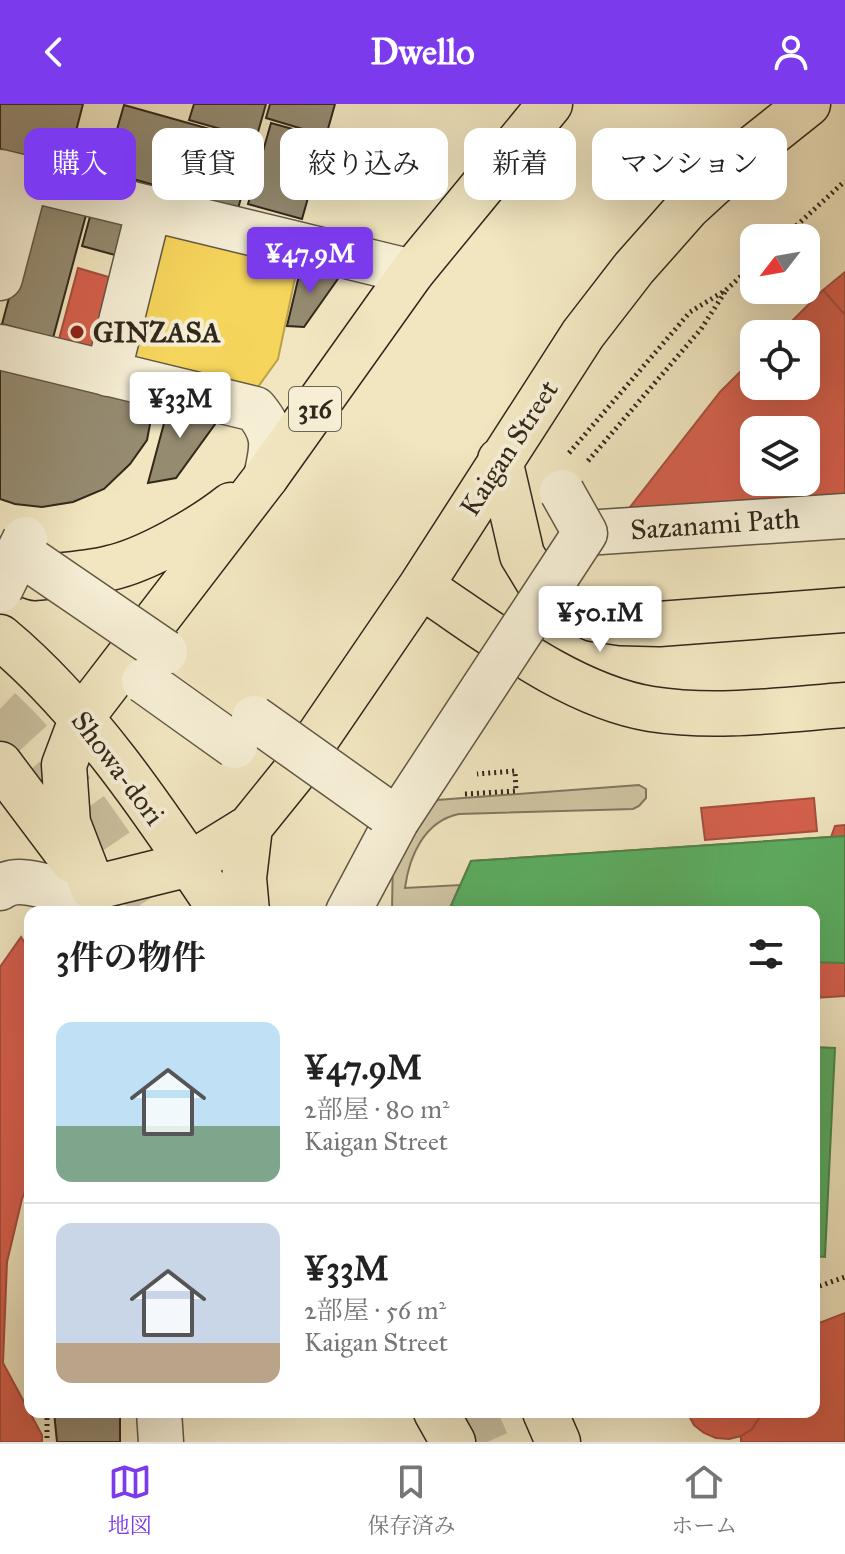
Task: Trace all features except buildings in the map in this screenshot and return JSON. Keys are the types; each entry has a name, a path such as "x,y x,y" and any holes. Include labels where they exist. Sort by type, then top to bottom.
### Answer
{"main road":[{"name":"Kaigan Street","path":"250,827 292,775 421,586 583,334 634,268 688,207 749,151 808,104"},
{"name":"316","path":"101,900 68,823 64,765 82,717 266,477 412,272 537,108"},
{"path":"500,460 522,555 539,583 565,605 593,619 659,624 845,610"},
{"path":"11,563 35,578 112,568 161,547 213,519 266,477"},
{"path":"421,586 533,660 598,692 634,704 684,713 737,713 845,705"},
{"name":"Showa-dori","path":"0,637 82,717 218,906"},
{"path":"0,764 101,900 190,864 250,827"},
{"path":"246,906 244,878 250,827"},
{"path":"439,1418 453,1442"},
{"path":"548,1418 558,1442"}],"street":[{"path":"0,278 13,175 412,272"},
{"path":"108,374 149,209"},
{"path":"0,347 255,409 269,426 273,449 266,477"},
{"path":"351,906 404,810 585,533 564,476"},
{"name":"Sazanami Path","path":"585,533 845,516"},
{"path":"11,563 23,555 155,666 245,732 385,811"},
{"path":"0,888 6,883 24,881 101,900"},
{"path":"159,1418 161,1442"}],"path":[{"path":"798,224 845,181"},
{"path":"564,476 571,449 690,312 726,290 740,277"},
{"path":"564,476 701,329 726,290"},
{"path":"820,1286 845,1277"},
{"path":"47,1418 47,1442"}],"shaded area":[{"path":"639,785 646,789 646,798 633,809 459,814 447,818 436,824 420,842 410,864 405,888 460,885 451,906 392,906 393,852 437,800"}],"tunnel":[{"path":"0,709 64,780 152,906"},
{"path":"477,1418 487,1442"}],"place":[{"name":"GINZASA","path":"77,332"}]}
